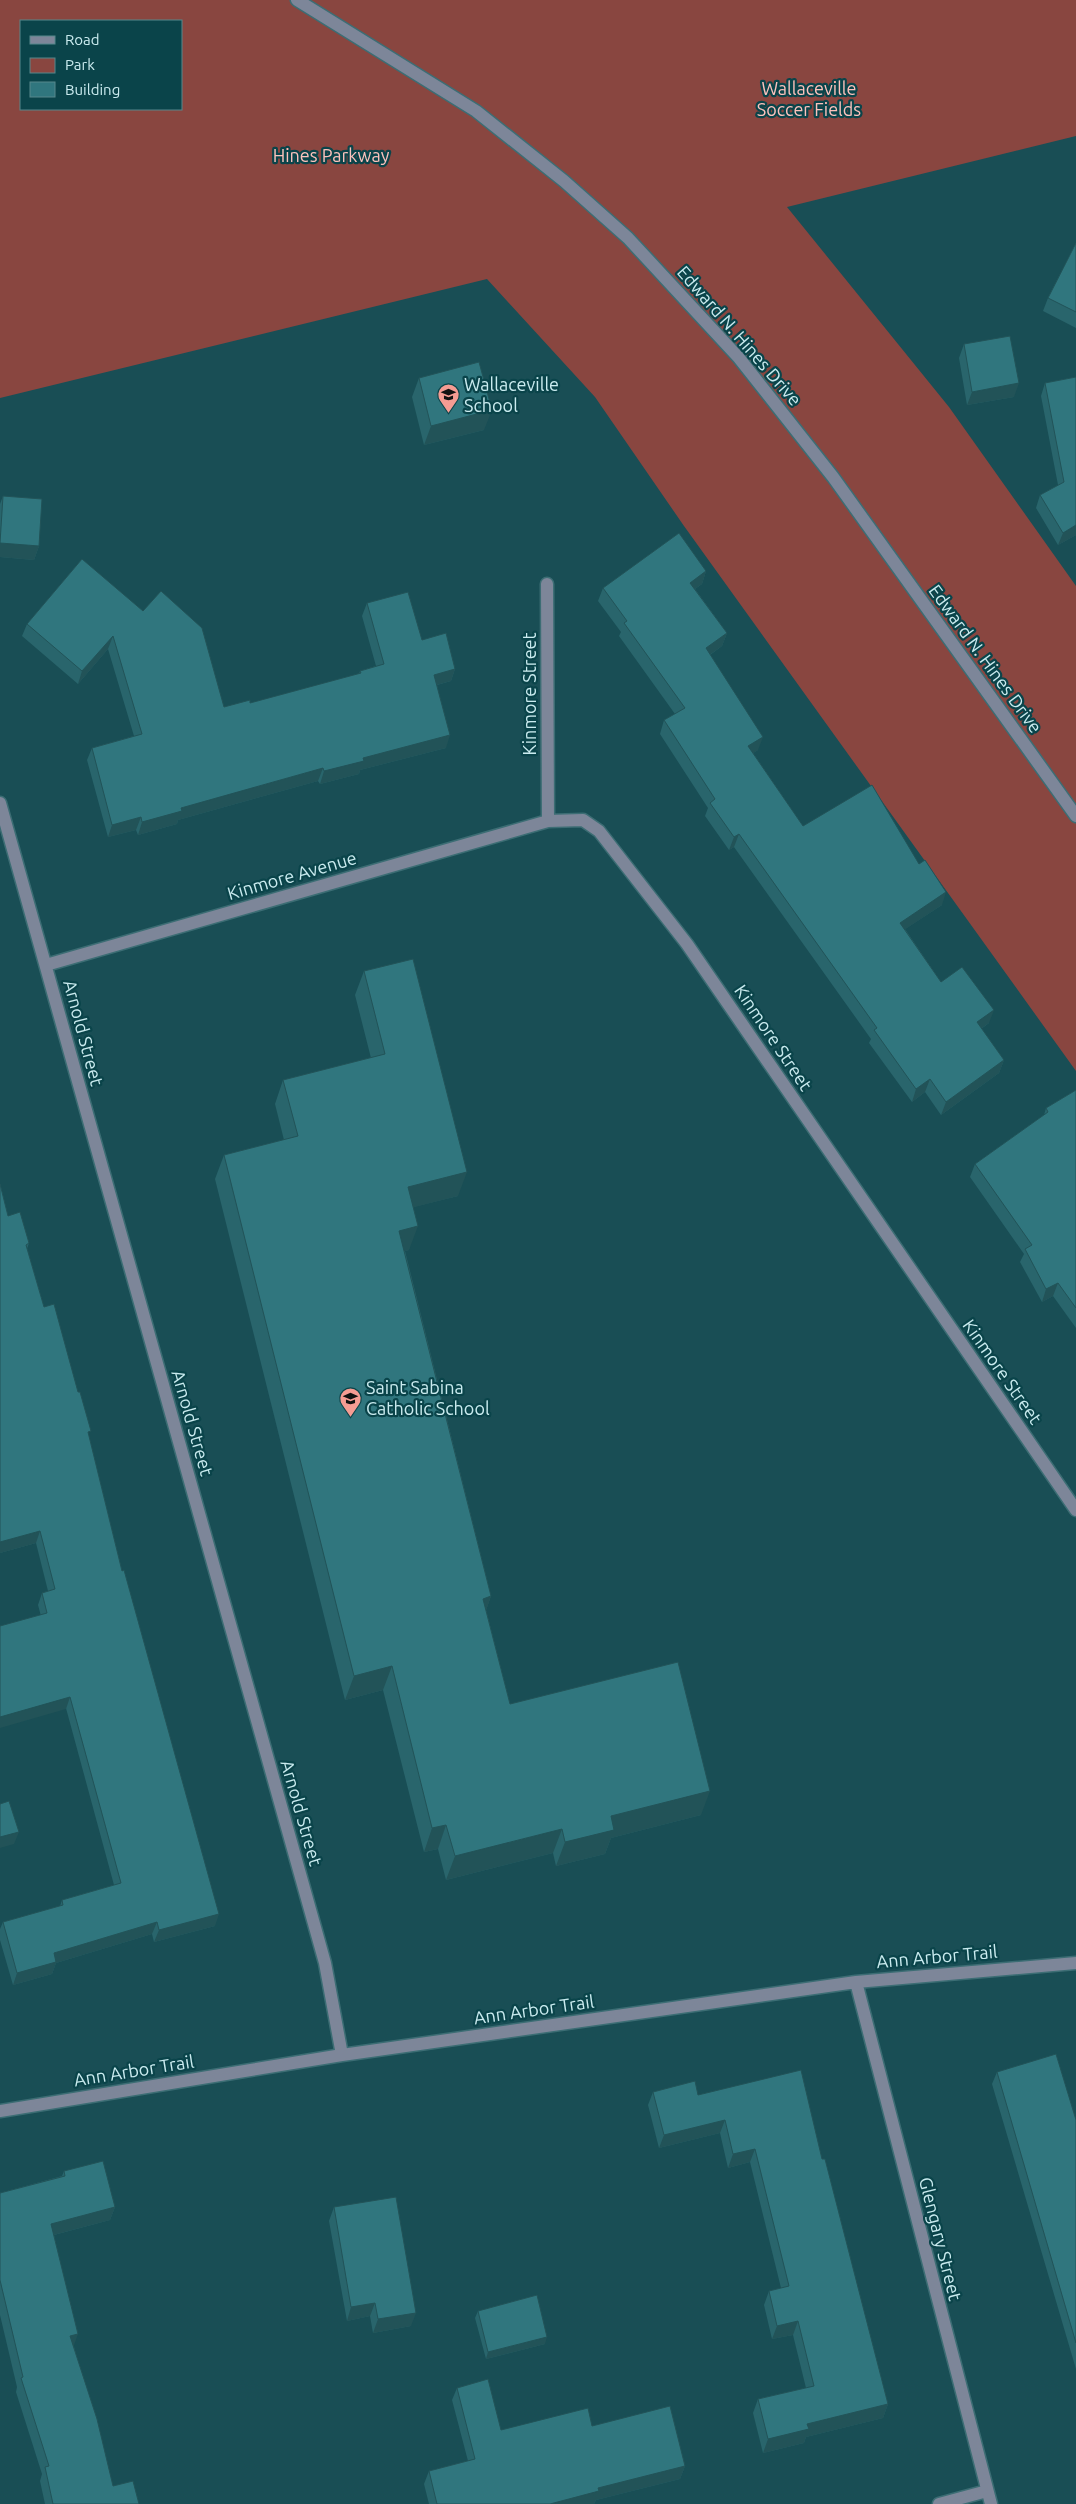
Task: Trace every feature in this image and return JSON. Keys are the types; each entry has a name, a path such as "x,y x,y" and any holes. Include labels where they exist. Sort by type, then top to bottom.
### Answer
{"street":[{"name":"Edward N. Hines Drive","path":"297,0 476,111 564,182 628,238 739,358 833,477 1076,816"},
{"name":"Kinmore Street","path":"547,584 548,821 583,820 599,831 687,944 1076,1510"},
{"name":"Arnold Street","path":"0,804 325,1963 342,2055"},
{"name":"Kinmore Avenue","path":"46,965 548,821"},
{"name":"Ann Arbor Trail","path":"0,2111 342,2055 856,1982 1076,1963"},
{"name":"Glengary Street","path":"856,1982 991,2504"},
{"path":"939,2504 987,2491"}],"green space":[{"name":"Hines Parkway","path":"0,0 1076,0 1076,136 787,207 949,407 1076,586 1076,1071 684,526 595,397 487,279 0,398"}],"building":[{"path":"1076,243 1076,312 1048,298"},
{"path":"1010,336 1019,383 972,392 964,344"},
{"path":"479,362 492,410 431,426 419,378"},
{"path":"1076,377 1076,525 1063,533 1040,495 1064,482 1045,383"},
{"path":"3,496 42,499 39,546 0,543"},
{"path":"679,533 706,571 690,583 727,633 706,648 763,737 748,746 803,826 872,785 919,864 925,860 946,892 900,923 941,982 962,967 994,1010 977,1022 1004,1060 946,1102 930,1079 916,1089 874,1030 877,1028 739,834 734,837 710,803 715,799 664,720 685,708 624,623 627,621 603,588"},
{"path":"82,559 143,611 161,591 202,628 224,707 250,700 250,703 361,673 360,671 384,664 367,603 408,592 422,640 446,633 455,669 434,675 450,735 363,758 364,761 324,771 323,768 181,808 182,811 142,822 141,817 112,825 92,748 142,734 113,636 82,671 27,624"},
{"path":"413,959 467,1172 408,1187 418,1226 399,1231 491,1596 483,1599 510,1704 678,1662 710,1791 611,1816 614,1830 565,1842 562,1829 455,1856 446,1825 432,1828 392,1666 354,1676 224,1155 298,1136 283,1080 385,1054 364,971"},
{"path":"1076,1090 1076,1308 1058,1283 1046,1289 1025,1249 1032,1245 975,1164 1048,1112 1046,1108"},
{"path":"0,1184 8,1216 20,1212 29,1243 26,1245 44,1307 54,1304 78,1392 80,1392 91,1431 88,1432 122,1571 124,1570 219,1914 159,1930 157,1922 54,1953 56,1962 17,1973 3,1922 63,1905 62,1900 121,1883 70,1697 0,1717 0,1626 47,1613 42,1593 55,1589 40,1531 0,1542"},
{"path":"9,1801 19,1832 0,1837 0,1804"},
{"path":"1056,2054 1076,2120 1076,2343 997,2072"},
{"path":"801,2070 822,2159 825,2159 888,2404 807,2424 809,2429 768,2439 758,2399 814,2386 798,2321 777,2326 769,2291 789,2286 755,2149 733,2154 725,2120 664,2135 653,2092 695,2081 698,2095"},
{"path":"103,2161 115,2207 51,2224 78,2334 70,2336 97,2419 113,2486 133,2481 139,2504 53,2504 45,2467 49,2466 21,2378 23,2377 0,2280 0,2193 65,2176 64,2171"},
{"path":"396,2197 416,2313 378,2319 375,2303 351,2307 334,2207"},
{"path":"537,2295 547,2337 488,2352 478,2311"},
{"path":"488,2379 501,2430 588,2408 592,2426 670,2406 685,2466 598,2488 599,2491 550,2504 437,2504 429,2471 475,2459 457,2388"}],"place":[{"name":"Wallaceville School","path":"448,414"},
{"name":"Saint Sabina Catholic School","path":"350,1417"}],"park label":[{"name":"Wallaceville Soccer Fields","path":"809,99"}]}
